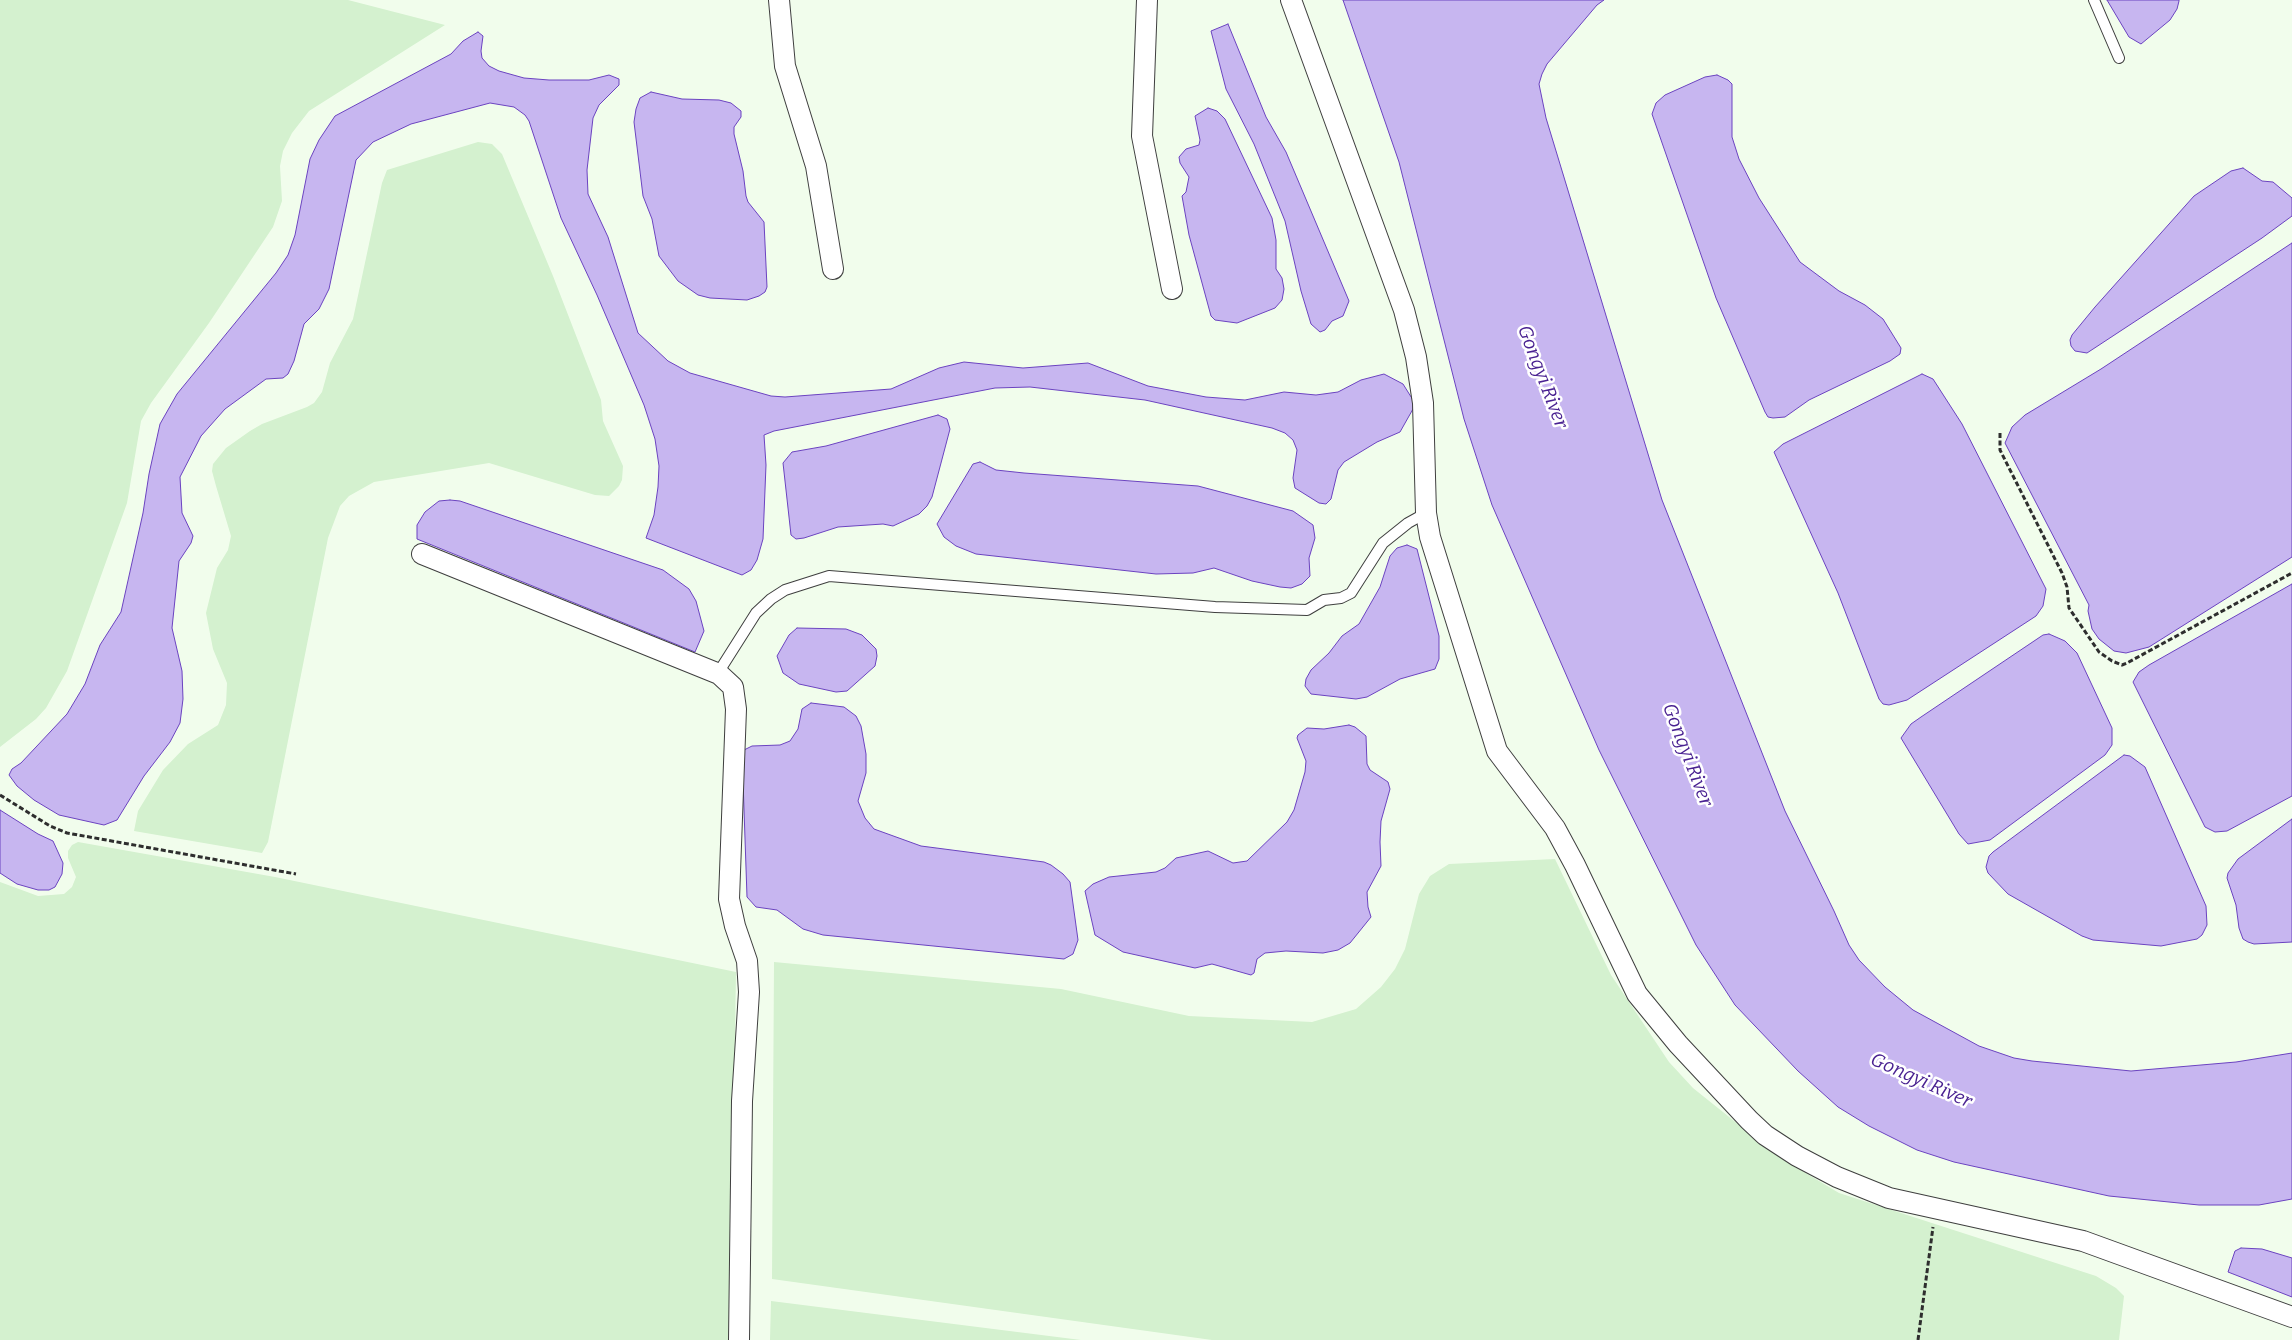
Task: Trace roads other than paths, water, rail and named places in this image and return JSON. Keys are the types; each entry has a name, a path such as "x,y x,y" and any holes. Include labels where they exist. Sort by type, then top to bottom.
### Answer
{"street":[{"path":"780,0 785,66 816,166 833,269"},
{"path":"1147,0 1142,136 1172,289"},
{"path":"1291,0 1404,310 1416,357 1423,403 1426,514 1433,549 1497,751 1555,828 1575,865 1637,994 1678,1044 1765,1135 1797,1156 1837,1177 1875,1194 1937,1210 2083,1240 2292,1317"},
{"path":"422,554 718,673 733,687 736,696 729,899 735,926 747,960 748,992 742,1101 739,1340"}],"lane":[{"path":"2094,0 2119,58"},
{"path":"718,673 756,613 785,590 829,576 1215,607 1307,610 1324,600 1341,598 1351,593 1383,543 1408,522 1426,514"}],"water":[{"name":"Gongyi River","path":"1343,0 1604,0 1597,5 1547,64 1542,74 1539,84 1546,118 1662,500 1785,811 1849,945 1859,960 1885,987 1913,1010 1979,1046 2014,1058 2131,1071 2236,1062 2292,1053 2292,1199 2259,1205 2199,1205 2109,1196 1954,1162 1917,1150 1869,1126 1838,1107 1798,1071 1735,1005 1696,945 1599,750 1492,505 1464,419 1399,162"},
{"path":"2107,0 2179,1 2177,9 2170,20 2141,44 2129,37"},
{"path":"1228,24 1266,117 1286,152 1349,301 1343,316 1332,321 1325,330 1320,332 1311,324 1301,291 1285,221 1254,144 1226,89 1211,31"},
{"path":"478,32 483,36 482,58 489,66 499,71 524,78 549,80 589,80 609,75 619,79 619,85 599,105 593,118 587,170 588,194 608,237 638,333 668,361 690,373 771,396 785,397 891,389 939,368 964,362 1023,368 1088,363 1148,386 1206,397 1245,400 1284,392 1316,395 1338,392 1361,380 1384,374 1403,384 1413,400 1413,409 1400,432 1377,442 1344,462 1338,470 1331,499 1326,504 1319,503 1295,488 1293,478 1297,450 1293,440 1285,433 1272,428 1145,400 1030,387 995,388 774,431 764,435 766,465 763,539 757,560 751,570 742,575 646,538 654,515 658,487 659,466 655,439 644,405 597,295 561,218 529,121 525,115 514,107 490,103 411,124 373,142 356,160 329,289 319,309 304,324 294,361 288,374 283,378 266,379 225,409 201,436 180,477 182,513 193,536 191,543 179,561 172,628 182,671 183,699 180,723 170,742 144,776 117,820 104,825 59,815 34,800 17,786 9,775 12,769 21,763 67,714 85,684 100,645 121,612 160,424 177,394 276,273 288,255 295,235 310,159 319,140 335,116 451,54 463,41"},
{"path":"1717,75 1732,84 1732,137 1739,159 1759,198 1800,262 1839,291 1865,305 1883,319 1901,348 1900,354 1890,361 1809,400 1785,417 1768,417 1765,412 1716,298 1652,114 1656,103 1665,95 1705,77"},
{"path":"651,92 682,99 719,100 731,103 741,111 741,117 734,127 734,134 743,171 746,196 748,202 764,222 767,287 765,292 759,296 747,300 710,298 698,295 678,281 659,256 652,219 643,196 634,122 640,98"},
{"path":"1208,108 1217,111 1225,119 1272,218 1276,240 1276,269 1282,278 1284,289 1282,300 1275,308 1237,323 1215,320 1211,316 1189,235 1182,196 1186,192 1189,177 1180,163 1179,157 1186,149 1199,145 1200,140 1195,116"},
{"path":"2243,168 2262,181 2273,182 2292,198 2292,216 2262,238 2087,353 2075,351 2071,346 2070,340 2072,335 2194,196 2231,171"},
{"path":"2292,243 2292,557 2149,647 2126,653 2114,651 2099,639 2092,629 2088,611 2089,605 2005,443 2012,427 2025,415 2101,369"},
{"path":"1922,374 1933,379 1962,424 2046,589 2043,606 2036,616 1907,700 1889,705 1883,704 1879,699 1838,593 1774,452 1783,444"},
{"path":"938,415 947,419 950,429 932,497 919,514 893,526 883,524 838,527 796,539 791,535 783,463 792,452 826,446"},
{"path":"980,462 996,470 1198,486 1293,511 1313,525 1315,538 1309,558 1310,576 1302,584 1291,588 1252,581 1214,568 1193,573 1156,574 976,554 956,546 944,537 937,524 973,464"},
{"path":"439,501 460,501 663,570 689,589 696,601 704,631 695,652 417,539 417,525 425,512"},
{"path":"1407,545 1417,549 1439,636 1439,659 1435,669 1400,679 1367,697 1356,699 1311,694 1305,686 1306,679 1311,670 1329,653 1342,636 1359,624 1380,587 1390,556 1397,548"},
{"path":"2292,584 2292,796 2227,831 2215,832 2205,827 2133,682 2139,672 2149,665"},
{"path":"797,628 846,629 862,635 876,649 875,666 847,691 836,692 799,684 783,673 777,656 789,635"},
{"path":"2049,634 2065,641 2077,653 2112,728 2112,745 2105,755 1990,840 1968,844 1959,834 1901,738 1911,724 2043,635"},
{"path":"811,703 844,707 856,716 861,726 866,754 866,773 858,801 865,818 874,829 921,846 1044,862 1063,874 1070,882 1078,940 1073,954 1064,959 823,935 803,929 777,910 756,907 747,897 742,751 752,746 780,745 790,741 798,729 802,709"},
{"path":"1349,725 1355,727 1366,736 1367,764 1370,770 1388,782 1390,789 1381,821 1381,866 1367,892 1371,917 1350,943 1338,950 1323,953 1286,951 1265,953 1257,959 1254,973 1251,975 1212,964 1195,968 1123,952 1095,935 1085,891 1093,884 1109,877 1156,872 1165,868 1176,858 1208,851 1233,863 1247,861 1287,822 1294,810 1305,772 1306,761 1297,738 1298,735 1307,728 1324,729"},
{"path":"2124,755 2130,756 2145,767 2206,906 2207,925 2202,935 2197,939 2161,946 2093,940 2082,936 2008,894 1988,873 1986,867 1989,856 1993,852"},
{"path":"0,810 38,834 53,841 63,863 62,874 55,887 49,890 38,890 17,884 0,873"},
{"path":"2292,819 2292,942 2254,944 2243,939 2239,928 2236,905 2227,878 2228,873 2238,859"},
{"path":"2241,1248 2262,1249 2292,1258 2292,1297 2228,1272 2235,1251"}]}
